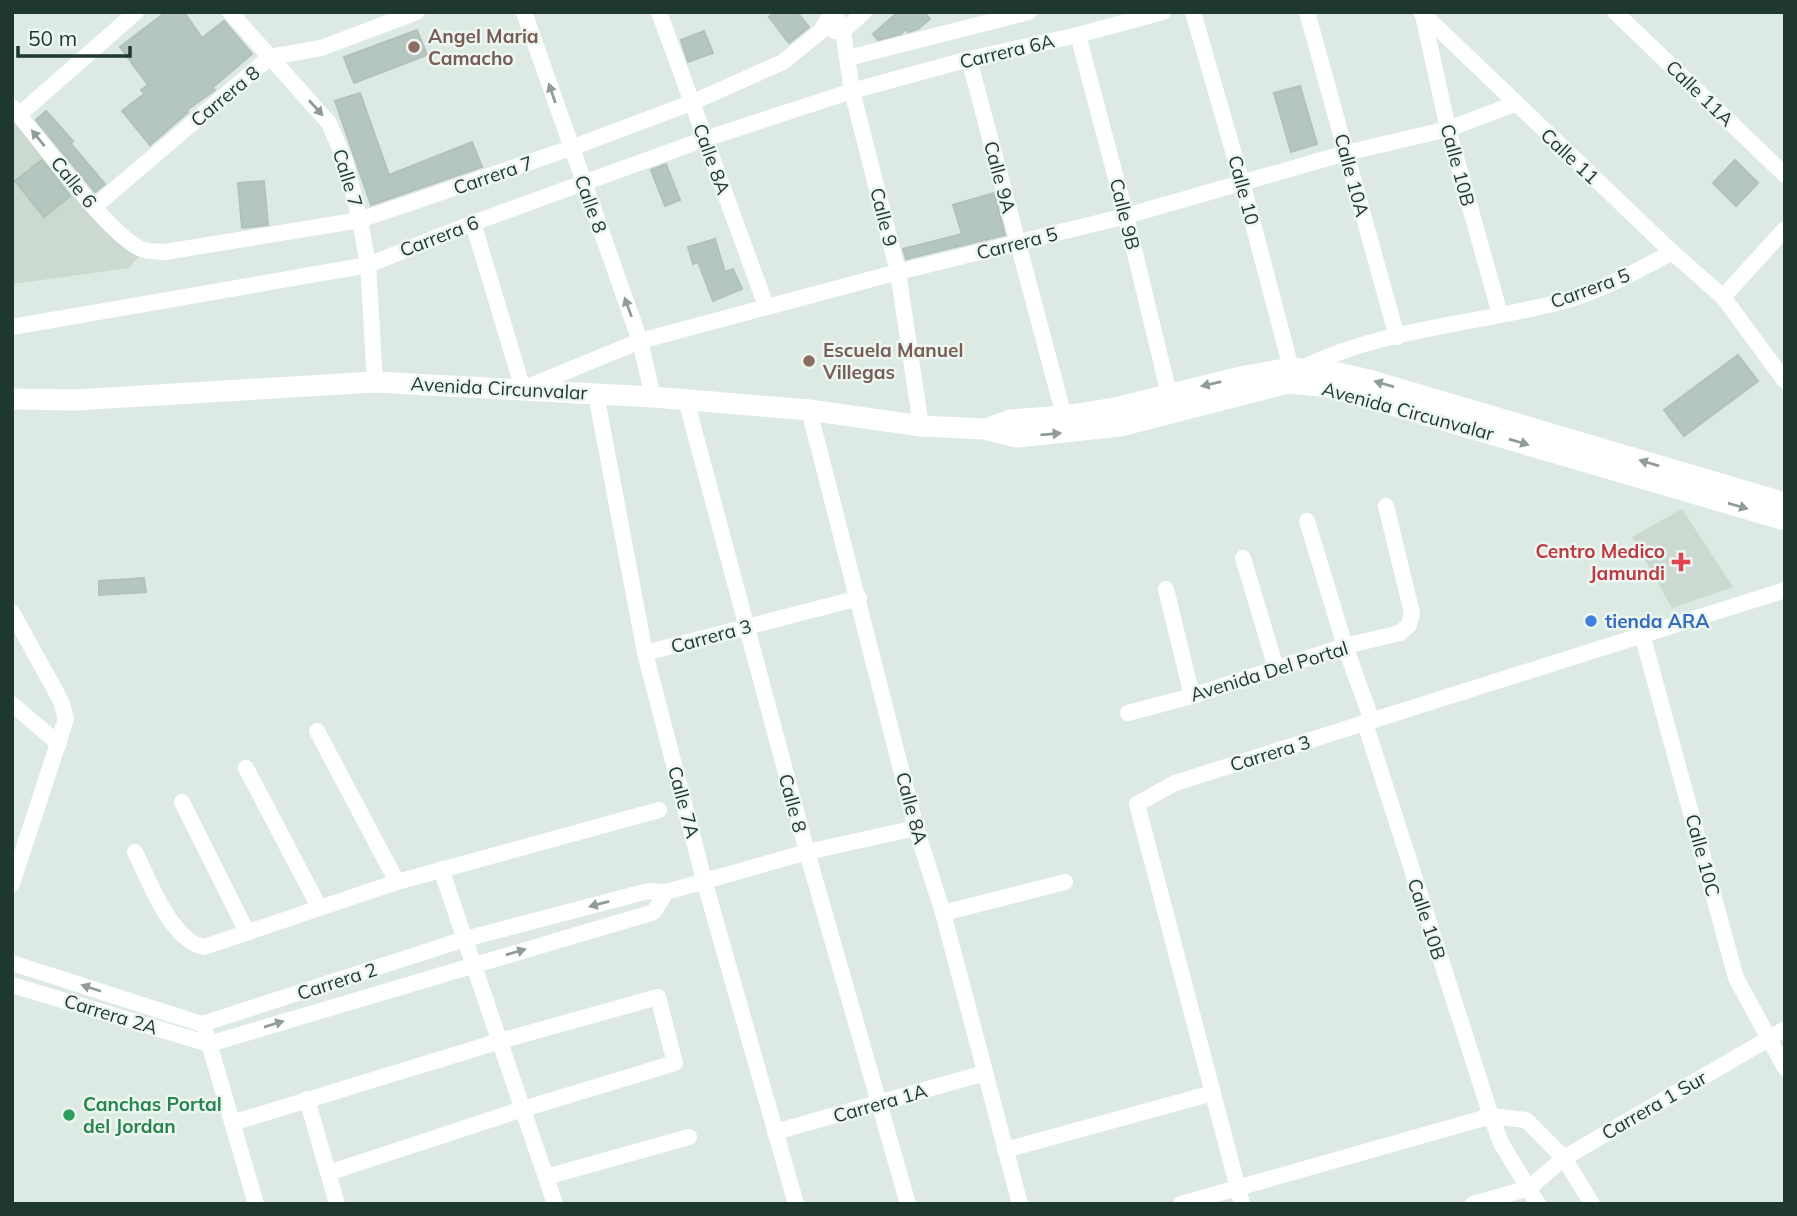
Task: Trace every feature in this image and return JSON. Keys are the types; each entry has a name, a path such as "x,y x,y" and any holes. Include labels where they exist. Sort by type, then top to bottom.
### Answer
{"main road":[{"name":"Avenida Circunvalar","path":"984,429 1011,420 1064,416 1115,408 1296,368 1369,380 1785,503"},
{"name":"Avenida Circunvalar","path":"12,399 75,400 375,382 653,397 809,410 921,426 984,429 1017,437 1120,426 1287,383 1330,387 1785,520"}],"street":[{"path":"16,111 136,12"},
{"name":"Calle 7","path":"230,12 330,123 345,161 368,265 375,382"},
{"name":"Carrera 8","path":"94,207 270,57 321,48 417,12"},
{"name":"Calle 8","path":"524,12 640,341 653,397"},
{"name":"Calle 8A","path":"659,12 766,306"},
{"name":"Carrera 7","path":"142,249 165,252 360,220 571,148 691,103 783,62 821,31 833,12"},
{"name":"Calle 9","path":"833,12 843,31 852,91 898,272 921,426"},
{"path":"821,31 843,31 864,12"},
{"path":"849,58 1029,12"},
{"name":"Carrera 6A","path":"852,91 969,59 1078,35 1163,12"},
{"name":"Calle 10","path":"1193,12 1296,368"},
{"name":"Calle 10A","path":"1307,12 1397,337"},
{"name":"Calle 11A","path":"1615,12 1785,175"},
{"name":"Calle 11","path":"1422,13 1515,104 1723,297 1785,381"},
{"name":"Calle 10B","path":"1422,13 1448,129 1500,314"},
{"name":"Calle 9B","path":"1078,35 1169,394"},
{"name":"Calle 9A","path":"969,59 1064,416"},
{"name":"Carrera 6","path":"12,327 368,265 473,223 705,139 852,91"},
{"name":"Carrera 5","path":"523,389 640,341 898,272 1126,216 1346,153 1448,129 1515,104"},
{"name":"Calle 6","path":"16,111 94,207 121,235 142,249"},
{"path":"473,223 523,389"},
{"path":"1723,297 1785,229"},
{"name":"Carrera 5","path":"1296,368 1330,355 1397,337 1561,302 1616,282 1672,252"},
{"name":"Calle 7A","path":"596,394 645,653 704,880 796,1204"},
{"name":"Calle 8","path":"685,400 807,852 908,1204"},
{"name":"Calle 8A","path":"809,410 916,828 943,913 1020,1204"},
{"name":"Avenida Del Portal","path":"1128,713 1345,646 1400,633 1409,625 1412,613 1386,506"},
{"name":"Calle 10B","path":"1307,521 1490,1116 1502,1143 1538,1204"},
{"path":"1243,558 1276,668"},
{"path":"1166,589 1192,695"},
{"name":"Carrera 3","path":"1239,1196 1137,804 1175,783 1785,590"},
{"name":"Carrera 3","path":"645,653 859,598"},
{"path":"12,612 61,701 66,719 12,884"},
{"name":"Calle 10C","path":"1642,634 1736,978 1785,1068"},
{"path":"12,704 59,744"},
{"path":"317,731 397,882"},
{"path":"246,768 319,907"},
{"path":"182,802 247,932"},
{"path":"135,852 164,908 187,940 204,947 397,882 659,810"},
{"name":"Carrera 2","path":"202,1024 465,939 648,891 666,892 807,852 916,828"},
{"path":"441,869 546,1177 549,1202"},
{"path":"943,913 1065,882"},
{"name":"Carrera 2","path":"209,1044 654,912 666,892"},
{"path":"12,963 202,1024 256,1204"},
{"name":"Carrera 2A","path":"12,985 209,1044"},
{"path":"232,1123 500,1041 658,997 675,1063 523,1109 328,1174"},
{"name":"Carrera 1 Sur","path":"1529,1188 1564,1158 1785,1029"},
{"name":"Carrera 1A","path":"775,1132 985,1073"},
{"path":"1005,1150 1213,1093"},
{"path":"307,1099 337,1204"},
{"path":"1181,1204 1239,1196 1490,1116 1526,1121 1564,1158 1592,1204"},
{"path":"546,1177 688,1136"},
{"path":"1473,1204 1529,1188"}],"shaded area":[{"path":"12,111 139,256 129,268 12,284"},
{"name":"Centro Medico Jamundi","path":"1682,509 1733,587 1672,608 1632,537"}],"building":[{"path":"166,12 184,12 202,38 224,21 252,54 213,87 215,90 187,110 188,112 150,145 122,111 144,94 141,90 148,85 120,47"},
{"path":"775,12 797,12 809,27 789,43 769,17"},
{"path":"898,12 924,12 930,19 918,29 908,32 906,29 901,34 878,40 873,34"},
{"path":"417,30 427,55 354,83 344,57"},
{"path":"704,31 713,53 688,62 681,40"},
{"path":"1300,86 1317,144 1291,152 1274,93"},
{"path":"360,93 389,175 472,142 482,167 371,205 335,101"},
{"path":"46,111 73,141 71,144 105,184 95,192 36,120"},
{"path":"42,160 70,196 44,217 15,181"},
{"path":"1735,160 1758,183 1736,206 1713,183"},
{"path":"666,164 680,200 665,206 651,170"},
{"path":"264,181 268,225 242,228 238,183"},
{"path":"994,193 1005,235 906,259 903,249 962,234 953,205"},
{"path":"715,239 725,272 733,269 742,289 713,301 698,262 693,264 688,247"},
{"path":"1738,355 1758,381 1684,436 1664,410"},
{"path":"144,578 146,592 99,595 99,581"}],"place":[{"name":"Angel Maria Camacho","path":"414,47"},
{"name":"Escuela Manuel Villegas","path":"809,361"},
{"name":"Centro Medico Jamundi","path":"1681,562"},
{"name":"tienda ARA","path":"1591,621"},
{"name":"Canchas Portal del Jordan","path":"69,1115"}]}
